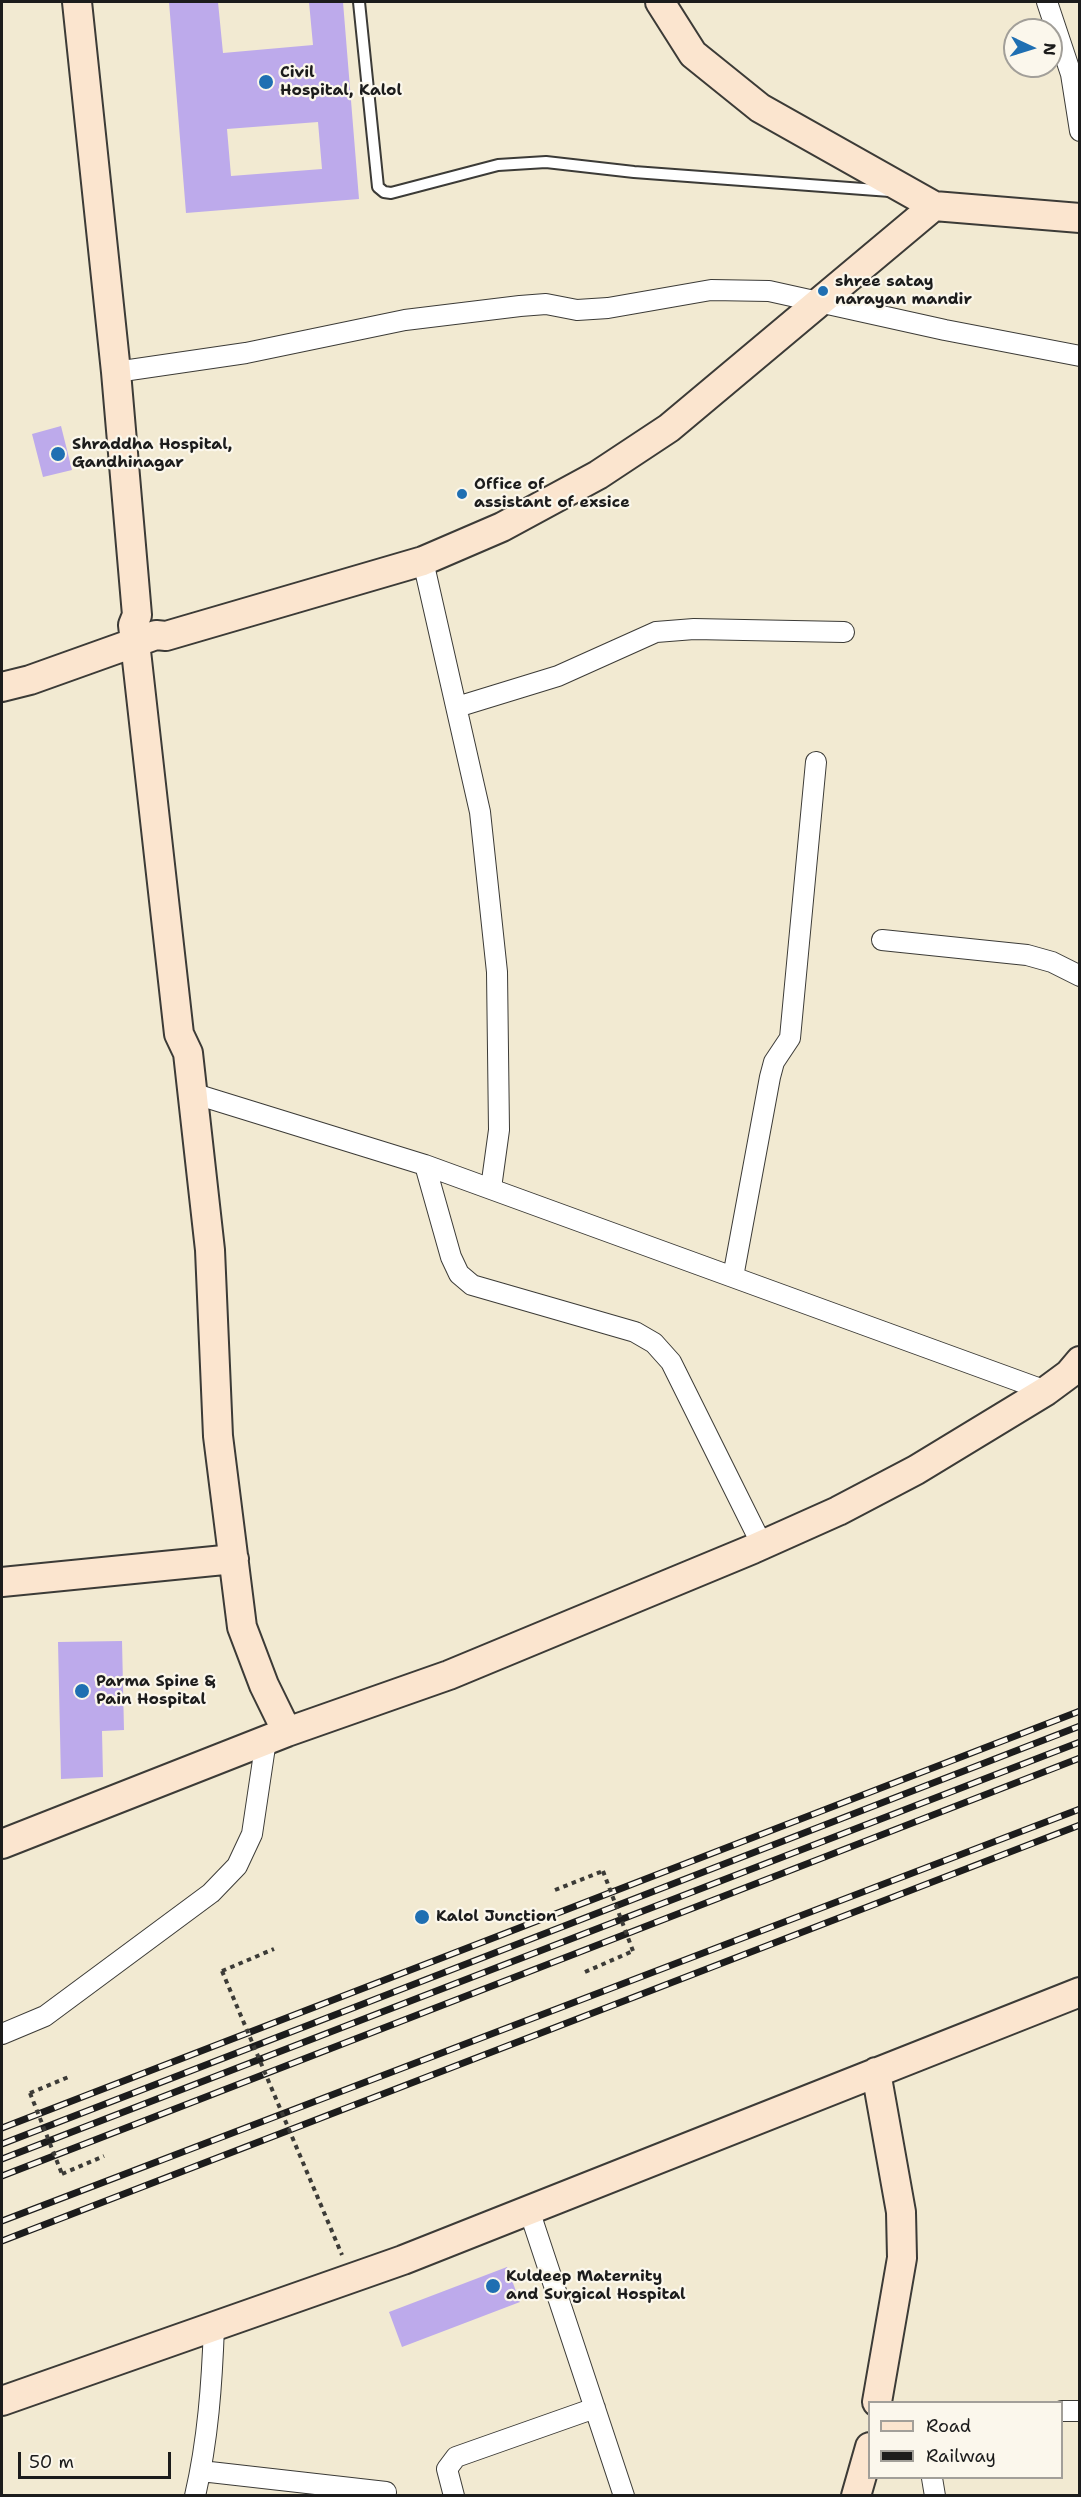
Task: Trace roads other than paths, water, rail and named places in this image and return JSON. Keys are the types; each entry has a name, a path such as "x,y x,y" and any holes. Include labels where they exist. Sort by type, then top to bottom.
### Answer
{"street":[{"path":"2,2034 45,2016 211,1893 237,1866 252,1834 276,1736 264,1685 242,1627 218,1436 210,1250 188,1053 180,1034 146,639 77,2"},
{"path":"660,2 693,54 760,108 922,200 1080,218"},
{"path":"1047,2 1076,69 1080,131"},
{"path":"2,687 30,680 146,639 423,561 502,527 598,475 669,428 817,303 922,200"},
{"path":"116,372 246,353 405,320 546,304 576,310 608,308 711,290 769,291 817,303 1080,356"},
{"path":"423,561 480,812 497,972 499,1130 491,1188"},
{"path":"457,707 558,676 662,630 844,632"},
{"path":"2,704 36,694 146,639"},
{"path":"733,1277 768,1085 774,1062 790,1038 816,762"},
{"path":"882,940 1027,955 1052,962 1080,976"},
{"path":"192,1093 425,1164 1046,1391"},
{"path":"425,1164 451,1257 459,1274 472,1285 635,1332 654,1343 666,1355 762,1545"},
{"path":"2,1844 276,1736 449,1675 762,1545 838,1511 916,1470 1046,1391 1069,1374 1080,1361"},
{"path":"2,1582 234,1559"},
{"path":"2,2401 403,2260 1080,1992"},
{"path":"876,2072 902,2212 903,2235 902,2258 877,2401"},
{"path":"529,2210 624,2496"},
{"path":"195,2496 201,2471 212,2389 214,2326"},
{"path":"454,2496 447,2469 456,2457 595,2408"},
{"path":"1063,2412 1080,2411"},
{"path":"856,2496 868,2454"},
{"path":"201,2471 386,2492"},
{"path":"933,2479 935,2496"}],"lane":[{"path":"359,2 378,187 384,192 391,193 498,165 546,162 922,200"}],"railway":[{"path":"2,2128 1080,1711"},
{"path":"2,2144 1080,1726"},
{"path":"2,2159 1080,1742"},
{"path":"2,2176 1080,1758"},
{"path":"2,2221 1080,1809"},
{"path":"2,2241 1080,1825"}],"place":[{"name":"Civil Hospital, Kalol","path":"266,82"},
{"name":"shree satay narayan mandir","path":"823,291"},
{"name":"Shraddha Hospital, Gandhinagar","path":"58,454"},
{"name":"Office of assistant of exsice","path":"462,494"},
{"name":"Parma Spine & Pain Hospital","path":"82,1691"},
{"name":"Kalol Junction","path":"422,1917"},
{"name":"Kuldeep Maternity and Surgical Hospital","path":"493,2286"}]}
